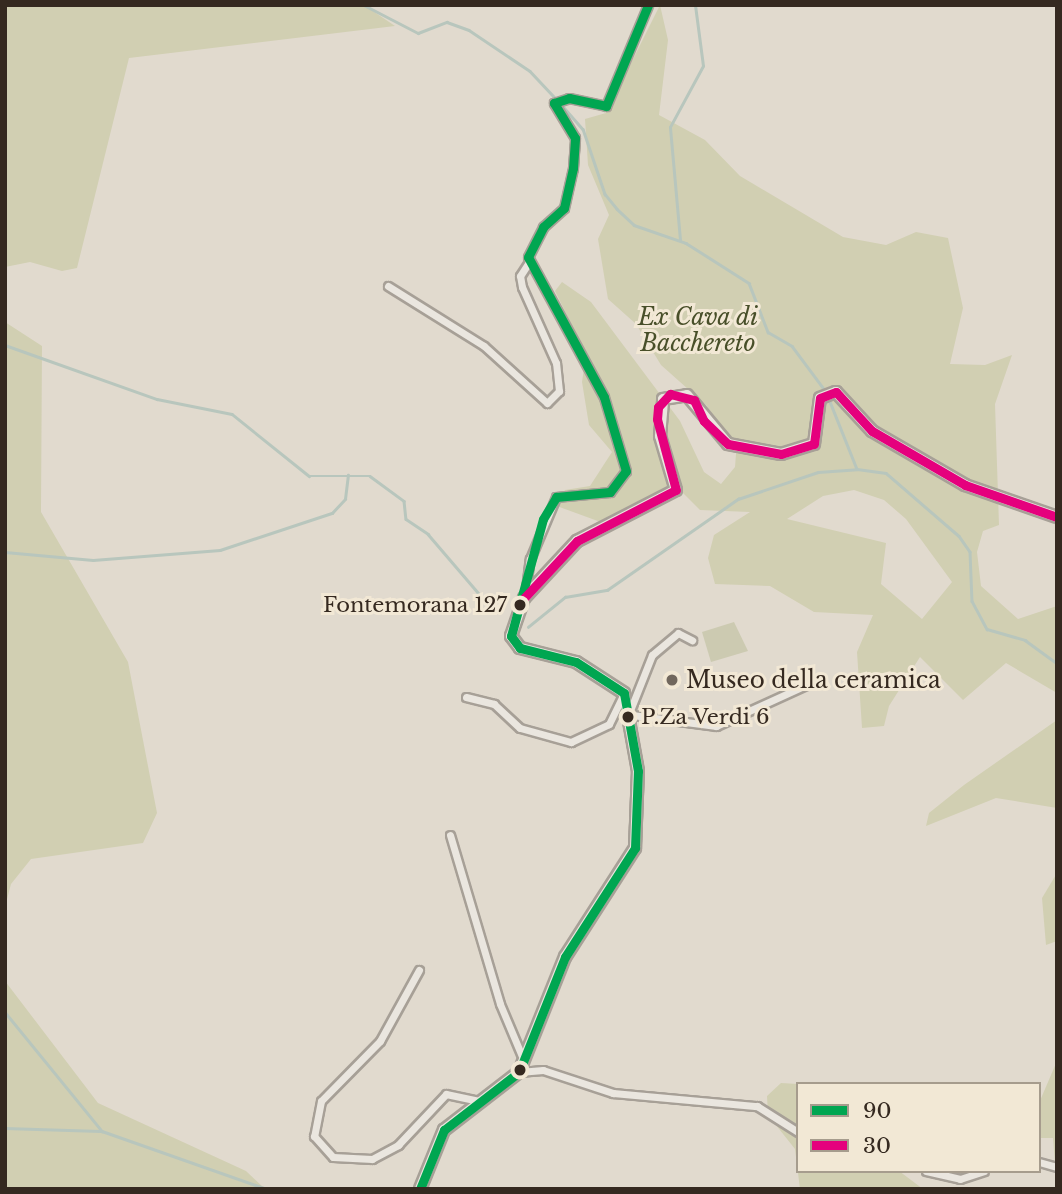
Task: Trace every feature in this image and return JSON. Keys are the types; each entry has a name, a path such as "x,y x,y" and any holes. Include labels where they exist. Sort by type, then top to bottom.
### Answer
{"street":[{"path":"388,286 484,346 547,402 559,391 556,363 520,276 529,262 543,227 564,208 575,160 575,138 554,103 608,104 648,5"},
{"path":"420,1189 437,1139 480,1101 519,1072 565,957 635,848 638,771 631,711 621,690 576,662 514,643 514,620 524,598 530,559 556,496 610,492 626,471 604,397 529,262"},
{"path":"524,598 577,541 676,489 657,419 670,394 694,400 704,421 728,444 781,454 814,444 826,393 842,396 872,431 965,485 1057,517"},
{"path":"631,711 652,655 678,633 692,640"},
{"path":"631,711 716,726 819,679"},
{"path":"466,697 494,704 520,728 571,742 609,724 621,690"},
{"path":"450,835 500,1004 524,1061"},
{"path":"419,970 380,1041 321,1101 314,1136 333,1157 372,1159 398,1145 446,1094 480,1101"},
{"path":"519,1072 543,1070 613,1093 704,1105 757,1105 796,1131"},
{"path":"934,1173 960,1179 978,1173"}],"green space":[{"path":"5,5 364,5 395,26 129,58 77,268 62,271 30,262 5,267"},
{"name":"Ex Cava di Bacchereto","path":"660,5 668,40 659,115 705,140 740,176 843,237 886,245 916,232 948,238 963,308 950,364 985,365 1012,355 995,404 999,525 983,531 977,552 981,586 1018,619 1057,606 1057,693 1006,663 963,700 920,657 889,706 884,726 862,728 857,652 873,615 814,612 770,586 715,584 708,558 714,535 750,512 700,510 675,485 606,524 554,505 565,490 590,486 612,452 589,425 582,382 586,354 555,291 562,282 591,302 680,421 704,472 721,484 735,467 737,441 711,421 707,406 661,365 636,324 608,299 598,239 609,215 588,165 585,119 606,113","holes":["854,490 884,500 906,519 952,582 922,619 881,584 886,543 787,519 823,496"]},
{"path":"5,322 42,346 41,512 128,662 157,813 143,843 31,859 11,884 5,907"},
{"path":"1057,720 1057,808 996,798 926,826 929,813"},
{"path":"1057,873 1057,941 1046,945 1042,898"},
{"path":"5,981 98,1103 246,1171 265,1189 5,1189"},
{"path":"1057,1061 1057,1189 1053,1138 1041,1138 1041,1098"},
{"path":"781,1083 796,1084 796,1157 795,1149 768,1115 767,1096"},
{"path":"798,1173 902,1173 923,1189 800,1189"}],"shaded area":[{"path":"734,622 748,651 711,662 702,632"}],"waterway":[{"path":"364,5 418,33 447,22 469,30 530,71 556,99"},
{"path":"680,240 670,127 703,66 695,5"},
{"path":"561,104 583,129 605,194 617,209 634,225 686,243 749,283 768,332 792,346 827,393"},
{"path":"5,345 157,399 232,414 309,476 370,476 404,501 406,519 428,534 492,609"},
{"path":"829,399 857,469"},
{"path":"528,627 565,597 607,590 738,499 818,472 857,469 886,473 959,536 970,552 972,601 987,629 1025,640 1057,663"},
{"path":"5,552 93,560 220,550 332,513 345,499 348,475"},
{"path":"5,1012 102,1131 267,1189"},
{"path":"5,1128 100,1131"}],"transit line":[{"name":"90","path":"420,1189 444,1130 519,1072 565,957 635,848 638,771 624,693 576,662 520,648 511,636 543,519 556,497 610,492 626,471 604,397 528,257 543,227 564,208 573,168 575,138 554,103 569,98 606,106 648,5"},
{"name":"30","path":"524,598 577,541 676,490 657,419 658,407 670,394 694,400 704,421 728,444 781,454 814,444 820,398 836,392 872,431 965,485 1057,517"}],"place":[{"name":"Fontemorana 127","path":"520,605"},
{"name":"Museo della ceramica","path":"672,680"},
{"name":"P.Za Verdi 6","path":"628,717"}]}
